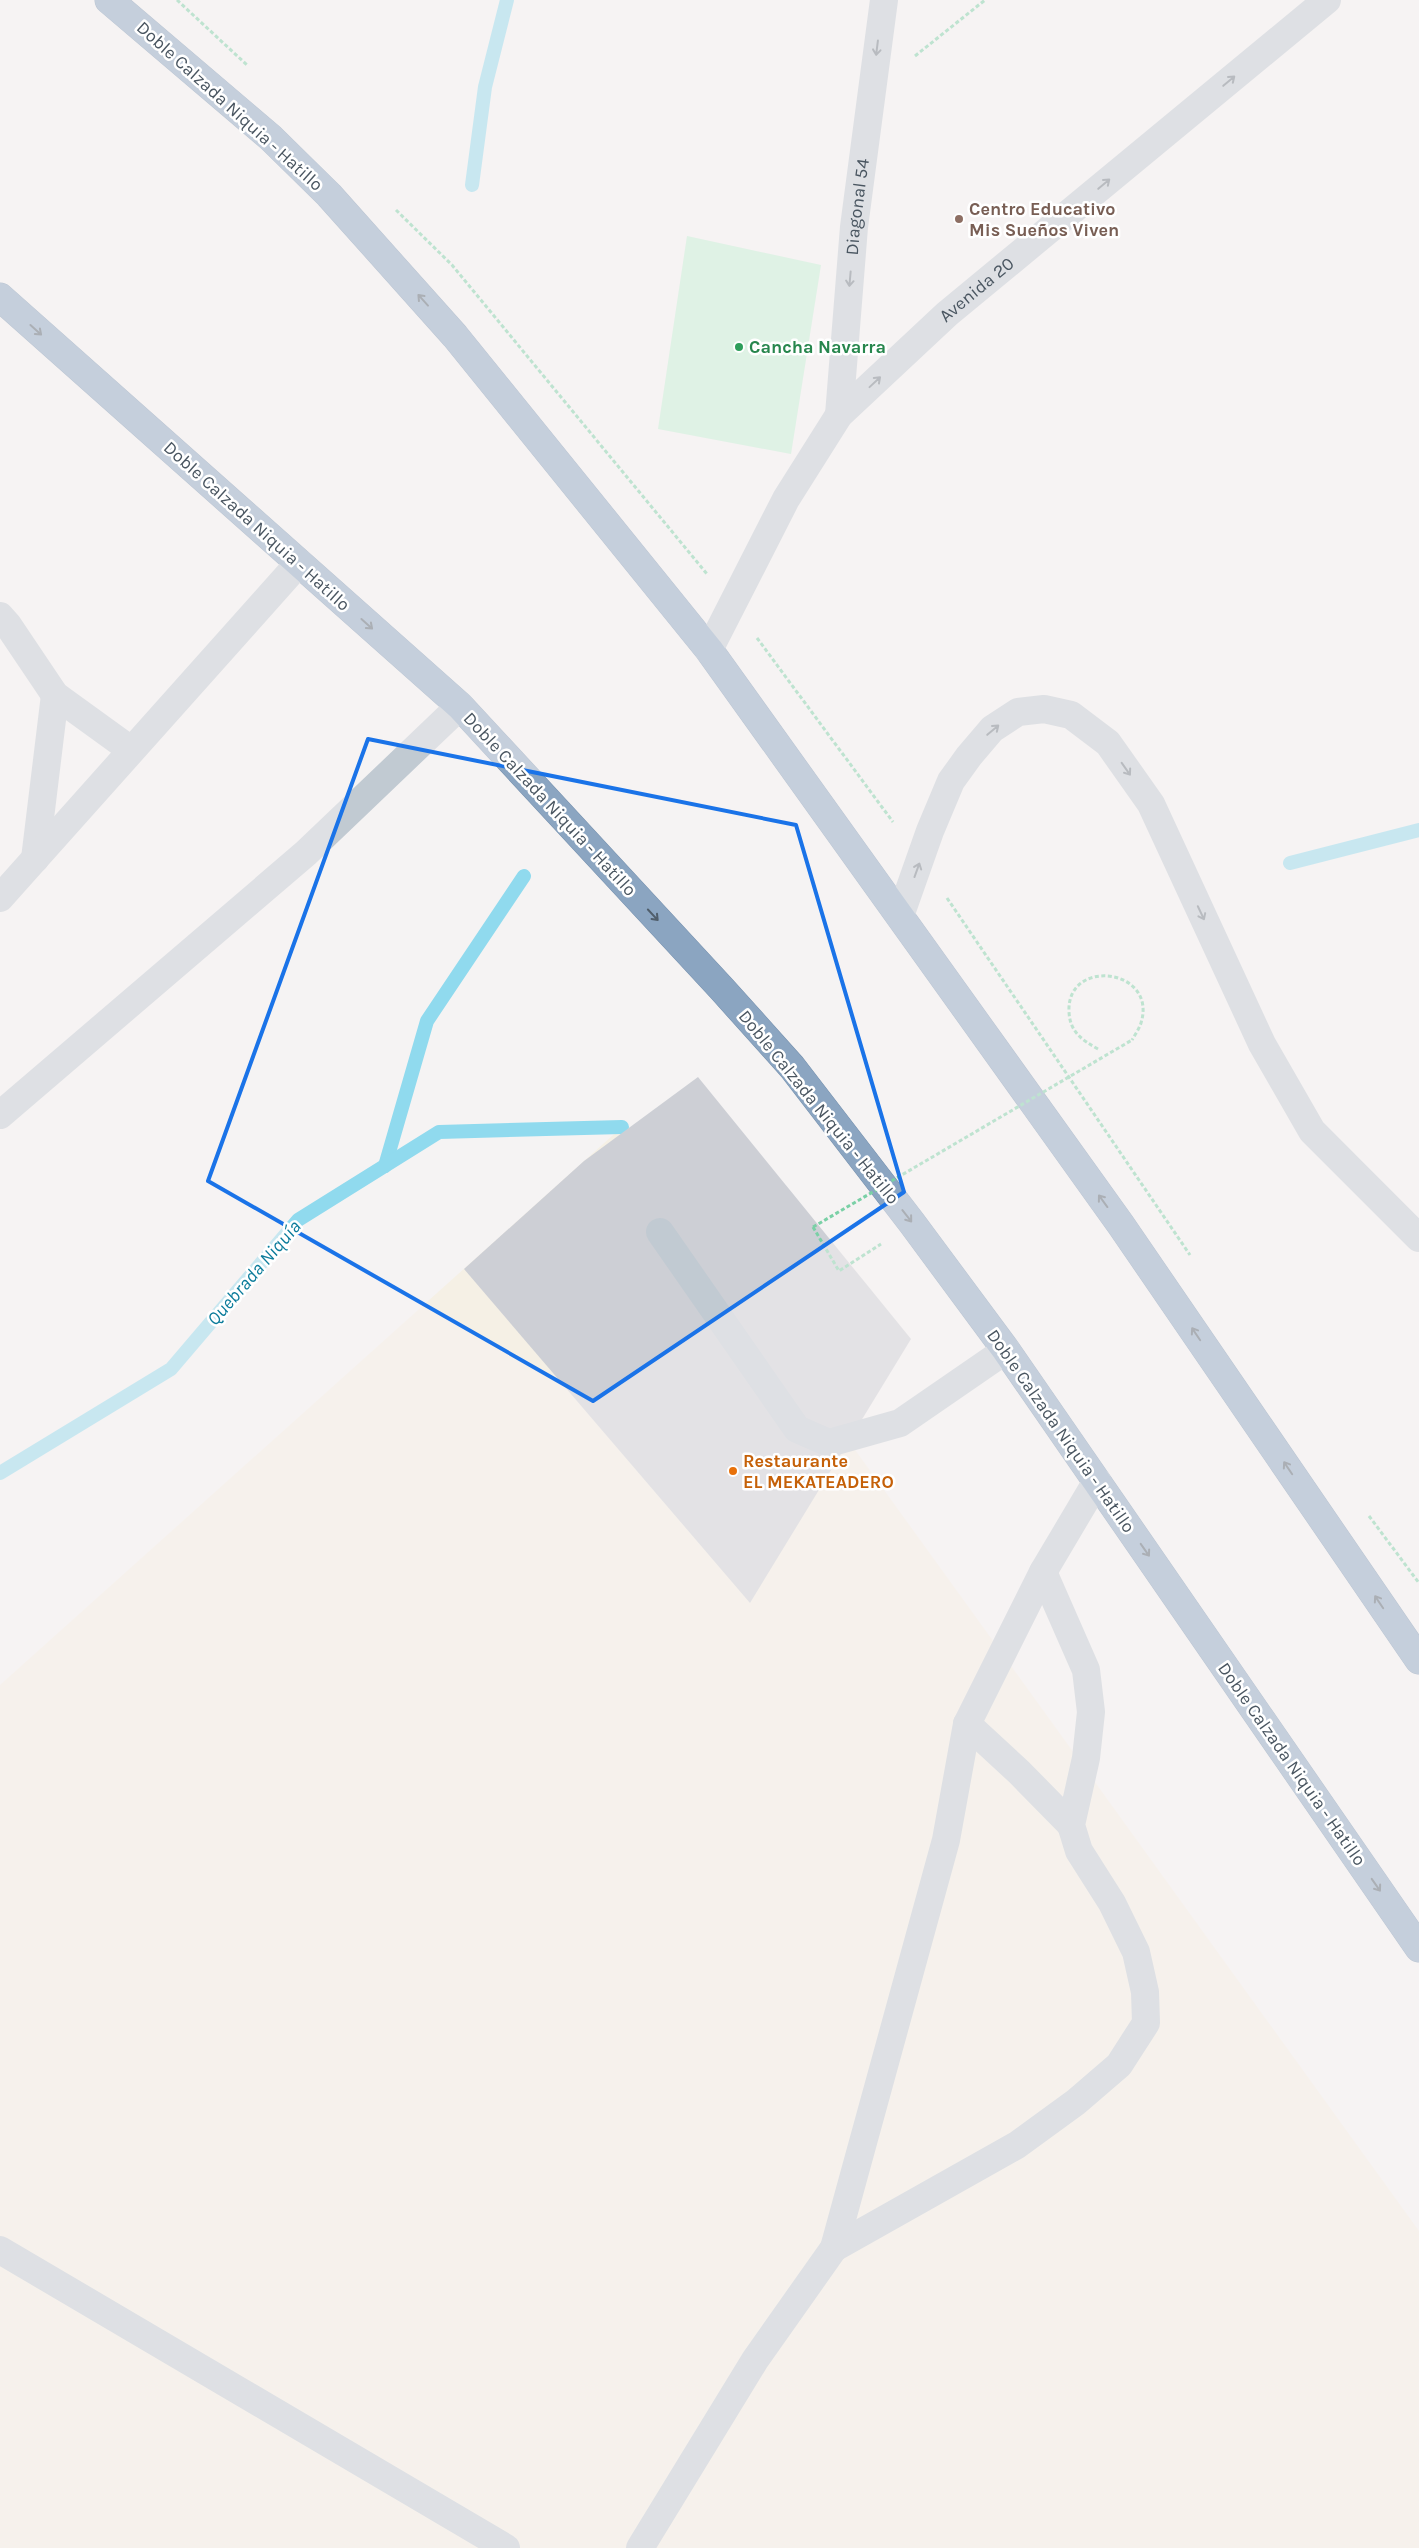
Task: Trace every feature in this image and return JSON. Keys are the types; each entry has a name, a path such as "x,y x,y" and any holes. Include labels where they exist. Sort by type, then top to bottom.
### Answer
{"highway":[{"name":"Doble Calzada Niquia - Hatillo","path":"109,0 271,138 330,195 455,336 709,650 1121,1225 1419,1660"},
{"name":"Doble Calzada Niquia - Hatillo","path":"0,298 460,706 792,1067 912,1223 1006,1350 1419,1948"}],"street":[{"name":"Diagonal 54","path":"840,415 854,227 884,0"},
{"name":"Avenida 20","path":"709,650 786,499 840,415 947,314 1327,0"},
{"path":"0,898 299,563"},
{"path":"0,616 55,695 131,750"},
{"path":"35,859 55,695"},
{"path":"0,1115 306,853 460,706"},
{"path":"900,916 930,831 951,781 992,729 1018,712 1044,709 1071,716 1108,743 1151,804 1262,1044 1312,1131 1419,1238"},
{"path":"660,1232 797,1428 829,1443 900,1423 1006,1350"},
{"path":"640,2548 755,2360 834,2248 946,1840 968,1724 1043,1572 1097,1481"},
{"path":"1043,1572 1086,1670 1091,1712 1086,1758 1070,1825"},
{"path":"834,2248 1017,2145 1076,2102 1119,2065 1146,2023 1145,1992 1136,1952 1112,1903 1079,1851 1070,1825 1019,1772 968,1724"},
{"path":"0,2250 506,2548"}],"path":[{"path":"872,90 985,0"},
{"path":"912,1223 839,1271 812,1227 1132,1040 1141,1022 1141,1002 1132,984 1114,975 1094,976 1078,986 1068,1004 1070,1023 1081,1040 1098,1048"}],"highlighted area":[{"path":"368,739 796,825 904,1192 593,1401 208,1181"}],"green space":[{"name":"Cancha Navarra","path":"687,236 821,265 791,454 658,429"}],"sand":[{"path":"622,1127 1419,2231 1419,2548 0,2548 0,1685"}],"building":[{"name":"Restaurante EL MEKATEADERO","path":"698,1077 911,1339 750,1603 464,1269 584,1161"}],"waterway":[{"path":"472,185 485,87 507,0"},
{"name":"Quebrada Niquía","path":"1290,863 1419,830"},
{"path":"385,1166 427,1021 524,876"},
{"name":"Quebrada Niquía","path":"0,1473 171,1369 298,1220 439,1132 622,1127"}],"place":[{"name":"Centro Educativo Mis Sueños Viven","path":"959,219"},
{"name":"Cancha Navarra","path":"739,347"},
{"name":"Restaurante EL MEKATEADERO","path":"733,1471"}]}
